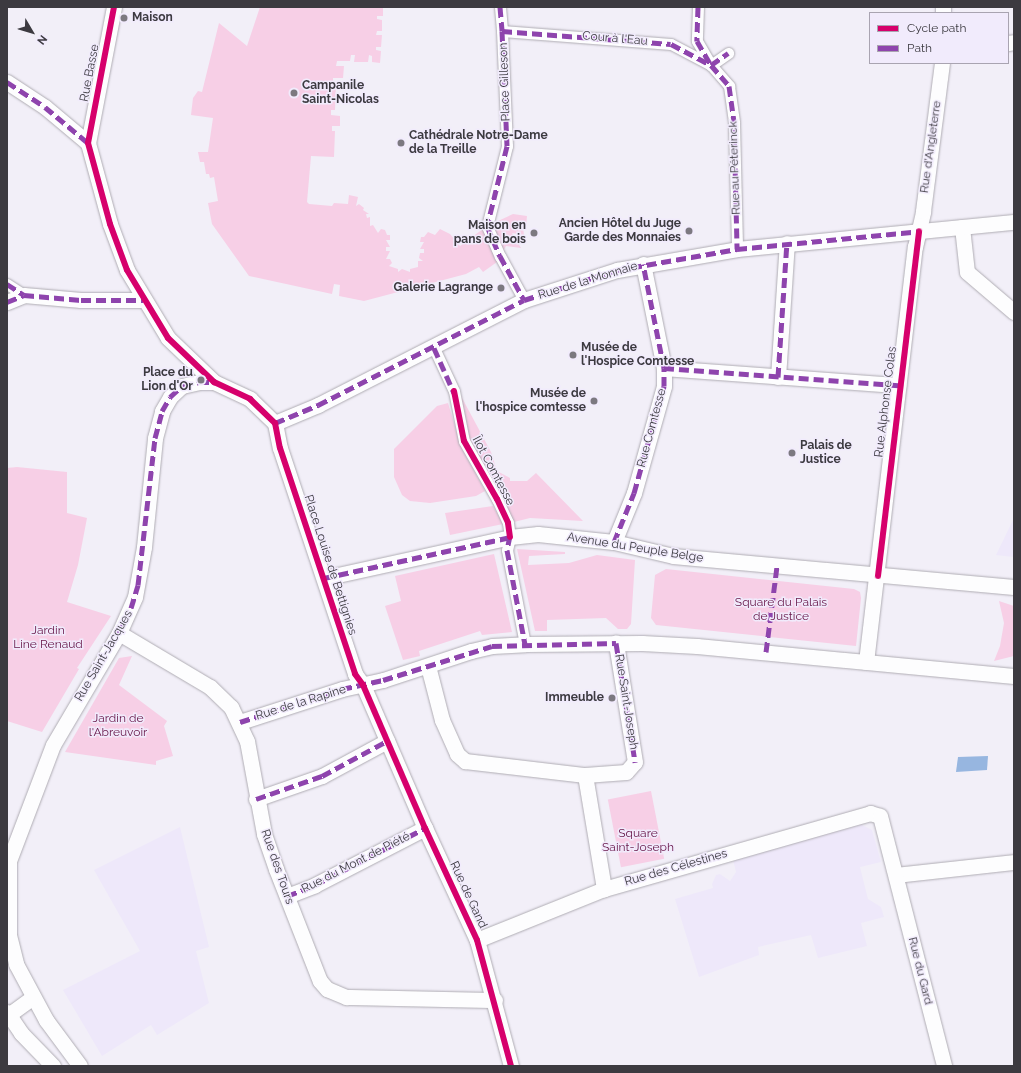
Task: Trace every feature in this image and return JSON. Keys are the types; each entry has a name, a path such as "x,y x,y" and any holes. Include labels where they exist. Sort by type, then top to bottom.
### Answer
{"street":[{"name":"Rue Basse","path":"88,143 114,7"},
{"name":"Place Gilleson","path":"500,7 507,146 488,226 500,256 524,300"},
{"path":"698,7 697,41 711,65 728,53"},
{"name":"Place Gilleson","path":"502,31 559,34"},
{"name":"Cour à l'Eau","path":"559,34 671,44 711,65"},
{"name":"Rue d'Angleterre","path":"919,231 942,64"},
{"name":"Rue au Péterinck","path":"711,65 729,86 734,123 737,249"},
{"path":"7,82 45,107 88,143 110,224 127,270 143,300 168,338 214,382 250,399 275,423"},
{"name":"Rue de la Monnaie","path":"275,423 327,400 434,348 524,300 643,264 737,249 787,243 1014,222"},
{"path":"962,227 967,272 1014,312"},
{"name":"Rue Alphonse Colas","path":"878,576 898,385 919,231"},
{"path":"778,377 787,243"},
{"name":"Rue Comtesse","path":"614,542 634,493 662,395 664,368 643,264"},
{"path":"7,284 24,295"},
{"path":"7,302 24,295 81,300 143,300"},
{"name":"Îlot Comtesse","path":"434,348 454,391 464,441 497,499 508,523 510,537"},
{"path":"664,368 898,385"},
{"name":"Rue Saint-Jacques","path":"8,863 54,741 119,633 135,597 140,572 154,438 162,411 173,393 192,383 214,382"},
{"name":"Place Louise de Bettignies","path":"275,423 280,448 324,578 346,653 355,674 363,685 387,741"},
{"name":"Avenue du Peuple Belge","path":"372,567 510,537 538,534 614,542 673,556 878,576 1014,587"},
{"path":"510,537 507,550 525,644"},
{"name":"Place Louise de Bettignies","path":"324,578 372,567"},
{"path":"866,662 878,576"},
{"name":"Rue des Tours","path":"119,633 215,691 231,707 240,722 247,741 256,799 264,834 320,981 335,994 346,997 495,1000"},
{"path":"363,685 492,646 525,644 616,643 698,646 1014,676"},
{"name":"Rue Saint-Joseph","path":"585,775 626,772 634,762 616,643"},
{"path":"428,666 443,724 457,754 464,761 585,775 604,889"},
{"path":"980,673 1014,669"},
{"name":"Rue de la Rapine","path":"240,722 342,689 363,685"},
{"path":"256,799 322,776 387,741"},
{"name":"Rue de Gand","path":"387,741 425,828 477,940 495,1000 511,1066"},
{"name":"Rue des Célestines","path":"477,940 604,889 870,813 880,816"},
{"name":"Rue du Gard","path":"880,816 944,1066"},
{"name":"Rue du Mont de Piété","path":"287,896 315,885 425,828"},
{"path":"896,875 1014,862"},
{"path":"8,863 10,944 16,964 32,998 80,1066"},
{"path":"32,998 7,1014 21,1033 53,1066"}],"shaded area":[{"path":"1014,518 1014,557 996,555"},
{"path":"860,824 872,830 881,862 860,867 868,899 881,907 884,917 861,923 867,946 818,958 811,935 758,947 759,955 699,977 675,899 713,888 712,884 716,875 720,874 730,881 736,872 733,860"},
{"path":"180,827 209,947 196,951 209,1003 157,1035 151,1025 102,1056 63,990 140,951 94,870"}],"green space":[{"path":"260,7 383,7 383,16 377,16 377,19 382,20 382,31 377,31 376,35 382,35 381,47 376,47 376,50 381,51 380,63 372,62 372,56 369,55 368,62 354,62 355,55 351,55 350,61 337,61 336,66 344,66 343,78 333,78 333,83 336,83 335,110 331,110 331,115 340,116 340,126 332,126 332,131 335,131 334,157 311,156 307,202 309,204 332,206 334,203 348,204 349,195 358,197 356,206 359,204 364,208 363,210 369,214 366,214 367,218 370,217 370,226 373,225 378,233 381,229 385,230 387,235 390,235 390,240 386,240 390,247 386,247 386,251 390,251 386,259 390,259 392,263 389,266 398,269 398,272 402,269 410,272 410,269 418,267 418,261 423,261 419,258 420,253 424,253 424,249 420,249 424,242 420,242 421,237 424,237 428,232 435,235 440,229 450,234 460,246 487,226 513,214 527,216 526,227 523,227 524,235 512,233 521,248 506,246 497,262 483,272 479,267 466,274 364,301 339,296 340,285 334,284 332,294 249,276 212,224 208,203 218,201 214,177 210,178 209,174 206,174 204,162 200,162 198,152 208,152 213,118 191,115 193,98 198,91 202,92 219,23 247,46"},
{"path":"461,396 491,452 497,471 510,478 510,481 527,481 536,473 583,521 530,518 514,522 492,477 468,439"},
{"path":"448,403 462,449 485,491 476,496 430,503 410,501 402,495 394,477 394,449 437,406"},
{"name":"Jardin Line Renaud","path":"17,467 67,472 67,513 87,518 78,565 67,602 111,616 77,668 79,669 42,732 7,721 7,468"},
{"path":"493,506 503,524 450,535 445,513"},
{"path":"517,549 565,552 565,554 529,556 528,565 569,563 597,555 635,560 631,624 627,629 618,629 606,618 547,620 547,631 535,631"},
{"path":"494,554 512,632 482,635 480,631 419,651 420,656 403,660 385,606 401,601 395,576"},
{"name":"Square du Palais de Justice","path":"666,569 854,589 860,592 861,598 856,646 656,625 651,618 655,575"},
{"path":"999,601 1014,606 1014,656 994,661 1000,646 1004,623"},
{"name":"Jardin de l'Abreuvoir","path":"132,656 119,685 167,721 164,726 173,756 156,761 156,765 65,752 119,658"},
{"name":"Square Saint-Joseph","path":"651,791 664,859 621,867 608,799"}],"water":[{"path":"988,756 987,770 956,772 958,757"}],"marked path":[{"path":"500,7 502,31 671,44 711,65 728,53"},
{"path":"698,7 697,41 711,65 729,86 734,123 737,249"},
{"path":"502,31 507,146 487,226 500,256 524,300"},
{"path":"7,82 45,107 88,143"},
{"path":"275,423 318,405 524,300 617,270 737,249 919,231"},
{"path":"778,377 787,243"},
{"path":"614,542 634,493 664,386 664,368 643,264"},
{"path":"7,284 24,295"},
{"path":"7,302 24,295 81,300 143,300"},
{"path":"434,348 454,393"},
{"path":"664,368 898,385"},
{"path":"119,633 131,608 138,585 155,438 162,411 170,397 182,386 199,382 214,382"},
{"path":"510,535 507,550 525,644"},
{"path":"324,578 510,537"},
{"path":"766,652 777,566"},
{"path":"240,722 342,689 383,680 492,646 616,643 635,762"},
{"path":"256,799 322,776 387,741"},
{"path":"287,896 315,885 425,828"}],"cycle path":[{"path":"114,7 88,143 110,224 127,270 168,338 214,382 250,399 275,423 280,448 355,674 363,685 425,828 477,940 511,1066"},
{"path":"878,576 919,231"},
{"path":"454,391 464,441 497,499 508,523 510,537"}],"place":[{"name":"Maison","path":"124,18"},
{"name":"Campanile Saint-Nicolas","path":"294,93"},
{"name":"Cathédrale Notre-Dame de la Treille","path":"401,143"},
{"name":"Ancien Hôtel du Juge Garde des Monnaies","path":"689,231"},
{"name":"Maison en pans de bois","path":"534,233"},
{"name":"Galerie Lagrange","path":"501,288"},
{"name":"Musée de l'Hospice Comtesse","path":"573,355"},
{"name":"Place du Lion d'Or","path":"201,380"},
{"name":"Musée de l'hospice comtesse","path":"594,401"},
{"name":"Palais de Justice","path":"792,453"},
{"name":"Immeuble","path":"612,698"}]}
